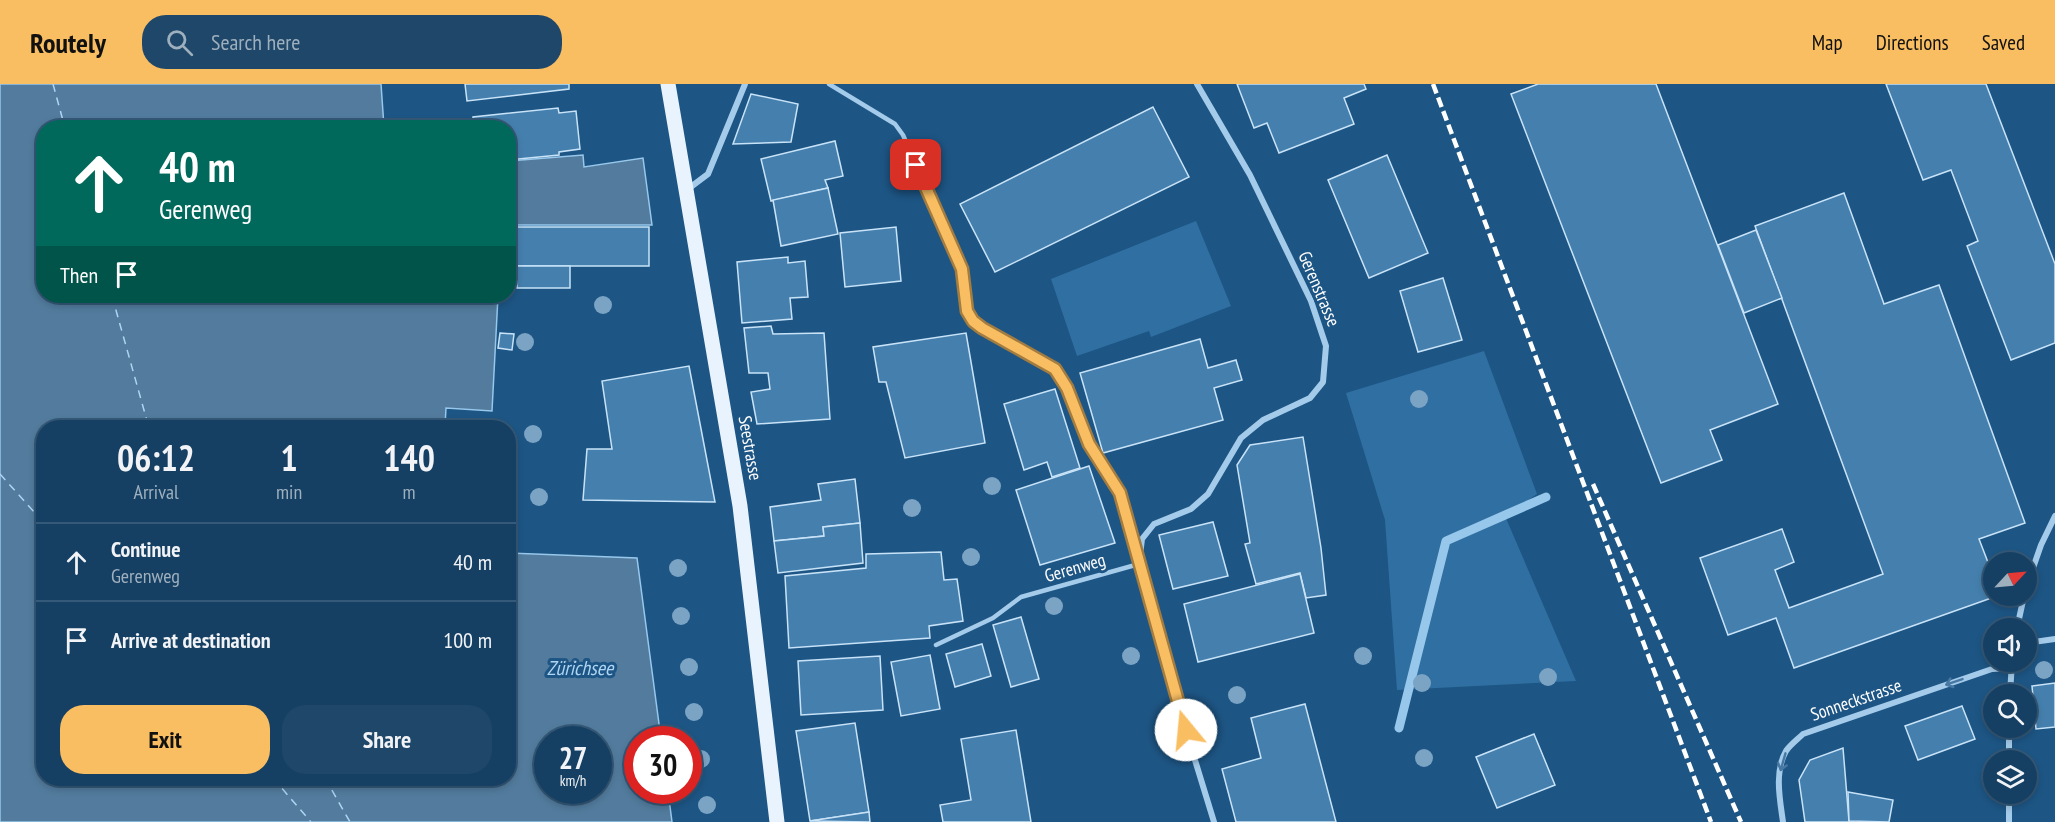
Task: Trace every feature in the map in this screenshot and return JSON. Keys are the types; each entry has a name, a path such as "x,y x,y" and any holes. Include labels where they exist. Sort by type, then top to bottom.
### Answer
{"main road":[{"name":"Seestrasse","path":"668,84 745,537 777,822"}],"street":[{"path":"687,190 708,174 746,84"},
{"name":"Gerenstrasse","path":"1197,84 1250,175 1311,301 1326,346 1323,382 1310,398 1263,420 1241,438 1208,494 1191,509 1154,524 1142,539 1139,564 1214,822"},
{"path":"2037,556 2055,516"},
{"path":"2037,641 2055,639"},
{"name":"Sonneckstrasse","path":"1782,822 1779,786 1781,764 1787,750 1803,734 1983,672"},
{"path":"2009,804 2009,822"}],"lane":[{"path":"829,84 895,124 903,135 962,269 967,311 973,321 1055,369 1067,388 1089,444 1120,493 1139,564"},
{"name":"Gerenweg","path":"936,645 993,618 1022,597 1139,564"}],"shaded area":[{"path":"1196,221 1231,306 1151,337 1149,331 1077,356 1051,279"},
{"path":"1484,351 1537,494 1505,516 1576,681 1397,690 1385,520 1346,393"}],"water":[{"name":"Zürichsee","path":"0,84 381,84 384,120 36,120 36,303 498,303 492,411 446,408 445,420 36,420 36,786 516,786 516,553 637,558 659,726 624,726 624,804 670,804 672,822 0,822"},
{"path":"583,155 584,167 643,158 652,225 516,225 516,160"}],"building":[{"path":"465,84 569,84 569,89 467,101"},
{"path":"1237,84 1364,84 1366,89 1344,98 1354,124 1279,153 1267,123 1254,128"},
{"path":"1538,84 1656,84 1778,404 1710,430 1722,460 1661,483 1511,94"},
{"path":"1886,84 1986,84 2055,264 2055,343 2011,360 1967,246 1978,241 1951,170 1923,180"},
{"path":"751,94 798,104 791,142 733,144"},
{"path":"1153,107 1189,177 995,272 960,204"},
{"path":"558,108 559,113 576,111 580,149 559,152 559,155 516,159 516,120 473,120 473,117"},
{"path":"835,141 843,176 825,180 828,188 771,201 761,159"},
{"path":"1387,155 1428,253 1369,278 1328,180"},
{"path":"828,188 838,234 781,246 773,200"},
{"path":"1844,193 1884,304 1939,285 2025,523 1979,539 1984,552 1983,601 1794,668 1776,618 1728,635 1700,558 1782,529 1794,562 1775,570 1789,608 1883,574 1755,226"},
{"path":"516,227 649,227 649,266 516,266"},
{"path":"896,227 901,281 845,287 840,233"},
{"path":"1756,230 1782,298 1744,313 1718,245"},
{"path":"788,257 788,263 805,261 808,297 790,298 792,319 742,323 737,262"},
{"path":"516,266 570,266 570,288 517,288"},
{"path":"1443,278 1462,340 1418,352 1400,291"},
{"path":"771,326 773,334 824,333 830,419 757,424 751,392 770,389 768,373 749,373 744,328"},
{"path":"500,333 514,334 512,350 498,348"},
{"path":"966,333 985,443 905,458 886,382 879,382 873,347"},
{"path":"1200,339 1208,368 1236,360 1242,380 1214,388 1223,420 1103,453 1080,373"},
{"path":"689,366 715,502 583,500 587,449 612,449 602,381"},
{"path":"1055,389 1080,468 1052,477 1047,462 1024,470 1004,404"},
{"path":"1303,437 1321,548 1326,595 1306,598 1300,573 1256,584 1245,544 1250,543 1237,465 1250,445"},
{"path":"1089,466 1115,543 1040,565 1016,490"},
{"path":"855,479 860,523 823,527 824,536 774,541 770,507 821,500 818,484"},
{"path":"1213,522 1228,576 1173,589 1159,535"},
{"path":"860,523 863,563 778,573 774,541 824,536 823,527"},
{"path":"941,552 944,580 957,579 963,621 929,626 930,638 789,648 785,576 866,568 866,554"},
{"path":"1300,574 1314,633 1198,662 1184,604"},
{"path":"1021,617 1039,679 1011,687 993,625"},
{"path":"982,644 991,676 955,687 946,654"},
{"path":"930,655 940,709 901,716 891,662"},
{"path":"880,656 883,710 801,715 798,661"},
{"path":"2055,683 2055,727 2037,729 2037,685"},
{"path":"1305,704 1336,822 1236,822 1222,769 1261,758 1251,718"},
{"path":"1962,706 1975,739 1918,760 1905,726"},
{"path":"855,723 869,812 810,821 796,731"},
{"path":"1016,730 1031,822 943,822 940,805 971,800 961,739"},
{"path":"1534,734 1555,785 1497,808 1476,757"},
{"path":"1843,748 1849,821 1855,822 1805,822 1799,780 1810,760"},
{"path":"1848,792 1893,800 1889,822 1849,821"},
{"path":"869,812 870,822 810,821"}],"waterway":[{"path":"1399,728 1446,541 1546,497"}],"ferry route":[{"path":"53,84 63,120"},
{"path":"114,303 147,420"},
{"path":"0,474 36,514"},
{"path":"280,786 311,822"},
{"path":"330,786 350,822"}],"railway":[{"path":"1433,84 1711,822"},
{"path":"1593,484 1741,822"}],"route":[{"path":"916,165 962,269 967,311 973,321 1055,369 1067,388 1089,444 1120,493 1186,730"}]}
